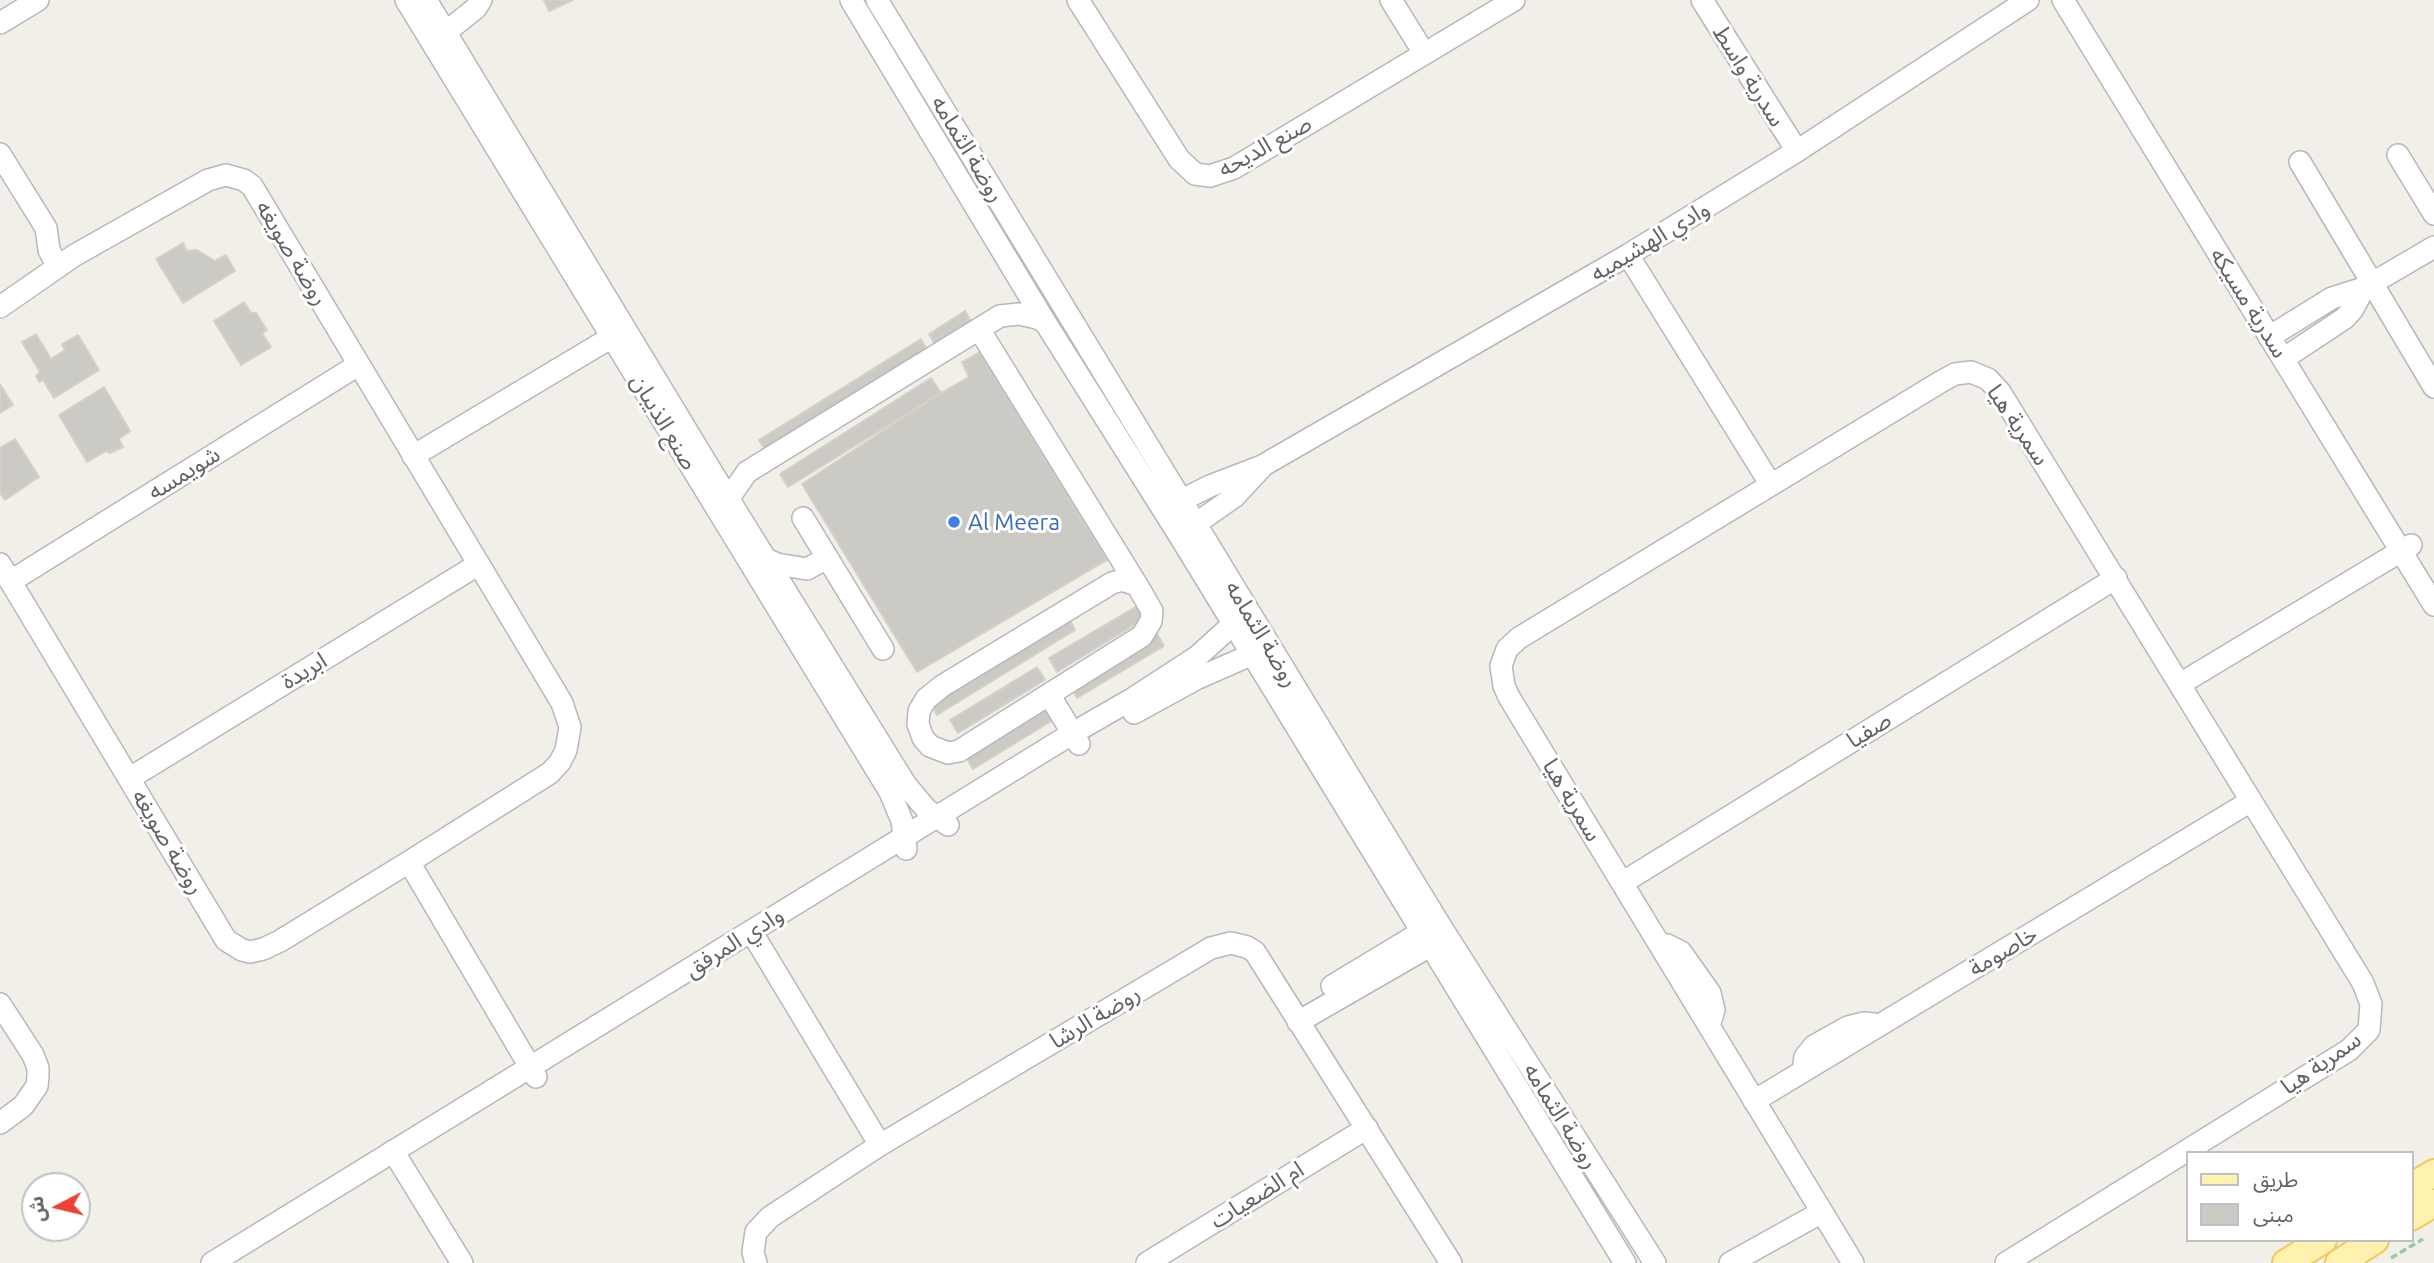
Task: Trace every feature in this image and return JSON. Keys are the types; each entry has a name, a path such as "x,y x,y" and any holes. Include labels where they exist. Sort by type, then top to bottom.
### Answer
{"main road":[{"path":"2413,1185 2434,1173"},
{"path":"2418,1228 2434,1203"},
{"path":"2286,1263 2320,1242"},
{"path":"2339,1263 2372,1242"}],"street":[{"path":"0,8 14,0"},
{"path":"0,23 37,0"},
{"name":"صنع الذيبان","path":"406,0 619,333 713,474 906,785 920,803 944,822"},
{"name":"صنع الذيبان","path":"426,0 890,792 900,814 906,843"},
{"path":"446,32 476,8 481,0"},
{"name":"روضة الثمامه","path":"852,0 1045,322 1188,529 1434,934 1625,1263"},
{"name":"روضة الثمامه","path":"877,0 1172,505"},
{"name":"صنع الديحه","path":"1078,0 1173,152 1195,174 1210,176 1234,168 1514,0"},
{"path":"1391,0 1424,53"},
{"name":"سدرية واسط","path":"1702,0 1797,151"},
{"name":"وادي الهشيميه","path":"1172,505 1262,467 1628,255 1797,151 2028,0"},
{"name":"سدرية مسيكه","path":"2063,0 2275,333"},
{"name":"سدرية مسيكه","path":"2078,0 2288,355 2406,548 2434,605"},
{"path":"0,154 46,228 63,240 66,260"},
{"path":"2398,155 2434,214"},
{"path":"2300,162 2369,286 2434,387"},
{"name":"روضة صويغه","path":"0,307 66,260 208,180 226,175 244,180 252,186 562,703 568,715 569,738 560,762 550,773 409,863 280,940 263,949 250,952 242,950 226,940 5,573"},
{"path":"2275,333 2332,298 2369,286 2434,247"},
{"path":"1628,255 1771,485"},
{"path":"1000,316 1013,293 1017,275"},
{"path":"2288,355 2345,317 2369,286"},
{"path":"731,503 730,495 747,472 1000,316 1019,314 1045,322"},
{"path":"978,329 1137,585 1152,611 1151,621 1142,636 959,751 948,753 930,746 920,732 919,711 926,699 942,686 1112,583 1122,580 1137,585"},
{"path":"413,456 619,333"},
{"name":"شويمسه","path":"5,573 358,365"},
{"name":"سمرية هيا","path":"1853,1263 1509,697 1501,673 1507,649 1519,638 1955,374 1978,373 2000,392 2363,983 2371,1004 2369,1030 2349,1050 2186,1151"},
{"name":"وادي الهشيميه","path":"1188,529 1234,497 1262,467"},
{"path":"713,474 747,472"},
{"path":"803,518 883,649"},
{"path":"2180,684 2406,548"},
{"name":"سدرية مسيكه","path":"2406,548 2434,582"},
{"path":"766,559 777,564 807,569 827,558"},
{"name":"ابريدة","path":"130,778 479,564"},
{"path":"799,612 797,597 807,569"},
{"name":"صفيا","path":"1622,883 2116,578"},
{"name":"وادي المرفق","path":"212,1263 392,1160 944,822 1076,739 1185,664 1240,618"},
{"name":"وادي المرفق","path":"1076,739 1260,650"},
{"path":"1050,696 1076,739"},
{"name":"خاصومة","path":"1754,1101 2251,801"},
{"path":"409,863 533,1073"},
{"path":"1295,1016 1434,934"},
{"name":"روضة الثمامه","path":"1434,934 1655,1263"},
{"path":"755,936 880,1144"},
{"name":"روضة الرشا","path":"756,1263 753,1252 756,1232 770,1217 880,1144 1211,948 1222,944 1239,944 1255,952 1451,1263"},
{"path":"0,1004 33,1055 38,1076 37,1086 23,1106 0,1123"},
{"name":"ام الضعيات","path":"1147,1263 1367,1128"},
{"name":"سمرية هيا","path":"2006,1263 2186,1151"},
{"path":"392,1160 448,1263"},
{"path":"392,1160 463,1263"},
{"name":"وادي المرفق","path":"237,1263 392,1160"},
{"path":"1730,1263 1822,1212"}],"path":[{"path":"2384,1263 2404,1242"}],"building":[{"path":"544,0 573,0 549,11"},
{"path":"183,243 187,251 197,250 215,261 226,255 235,271 183,303 156,259"},
{"path":"244,302 251,313 256,313 267,330 262,333 271,347 241,365 214,321"},
{"path":"965,311 973,325 937,348 929,334"},
{"path":"36,334 51,359 65,350 62,344 78,335 99,370 54,398 43,380 39,382 36,376 40,372 22,342"},
{"path":"921,339 929,354 767,453 759,440"},
{"name":"Al Meera","path":"980,352 1107,560 917,672 802,484 969,377 962,362"},
{"path":"931,378 941,393 788,487 780,474"},
{"path":"0,384 13,405 0,413"},
{"path":"104,387 130,431 119,439 123,447 110,453 106,451 87,462 59,415"},
{"path":"15,439 39,477 5,500 0,493 0,448"},
{"path":"1137,606 1144,619 1057,672 1049,658"},
{"path":"1068,616 1075,630 937,715 930,701"},
{"path":"1156,632 1164,646 1077,698 1070,685"},
{"path":"1037,667 1045,680 958,733 950,720"},
{"path":"1044,705 1053,720 973,769 965,755"}],"place":[{"name":"Al Meera","path":"954,522"}]}
